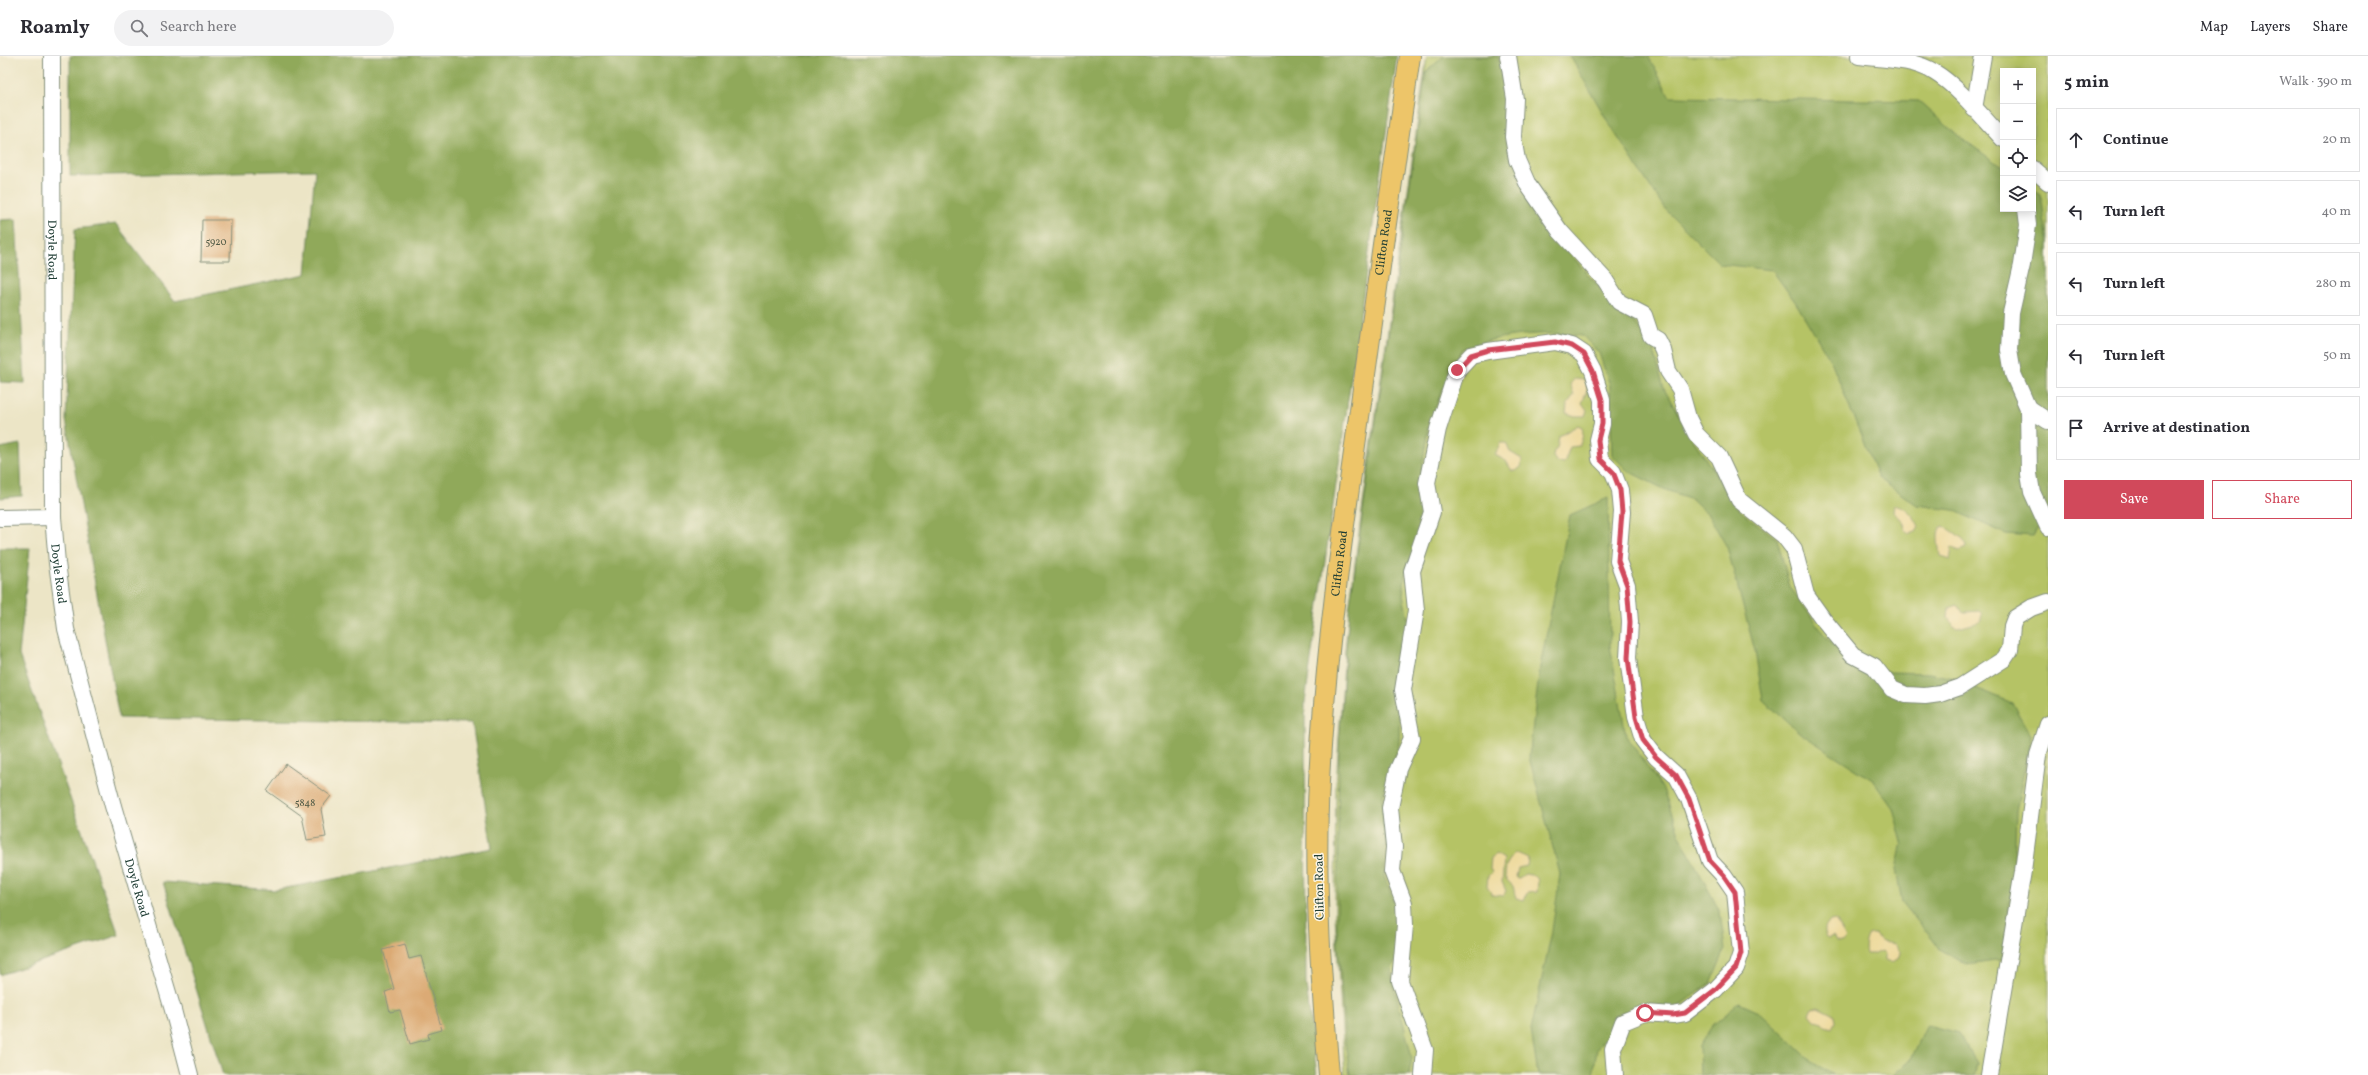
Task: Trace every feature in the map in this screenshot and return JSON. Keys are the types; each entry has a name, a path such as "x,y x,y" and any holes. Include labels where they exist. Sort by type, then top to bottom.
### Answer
{"main road":[{"name":"Clifton Road","path":"1329,1075 1320,960 1318,878 1319,784 1325,683 1336,576 1410,56"}],"street":[{"name":"Doyle Road","path":"52,56 53,516 56,564 66,629 115,813 174,1010 190,1075"},
{"path":"1508,56 1515,99 1513,137 1517,160 1528,185 1560,231 1605,280 1619,302 1644,315 1651,336 1658,340 1663,350 1668,371 1680,389 1696,434 1719,457 1739,500 1784,536 1794,549 1806,595 1823,619 1853,655 1874,666 1892,689 1906,695 1925,696 1940,694 1960,687 2004,659 2010,650 2012,626 2015,618 2031,608 2044,605 2048,602"},
{"path":"1859,56 1908,63 1934,71 2000,136"},
{"path":"1974,109 1983,56"},
{"path":"2036,172 2048,182"},
{"path":"2026,212 2028,225 2022,265 2011,313 2009,350 2013,374 2028,408 2029,474 2032,492 2048,527"},
{"path":"1423,1075 1425,1050 1400,981 1405,925 1404,903 1392,871 1394,847 1390,808 1398,769 1412,738 1403,690 1416,610 1412,571 1432,512 1427,483 1438,429 1457,370 1471,355 1488,350 1555,342 1572,346 1584,354 1593,371 1602,400 1598,446 1600,459 1613,472 1620,490 1622,512 1618,561 1627,585 1630,622 1628,658 1636,717 1643,740 1656,757 1676,775 1689,799 1710,861 1724,876 1735,892 1741,953 1736,968 1715,990 1685,1013 1673,1015 1645,1013 1623,1022 1614,1049 1615,1075"},
{"path":"2028,408 2048,421"},
{"path":"0,518 53,516"},
{"path":"1989,1075 2022,879 2038,755 2048,724"}],"green space":[{"path":"70,56 1397,56 1305,702 1306,984 1317,1075 223,1075 163,882 276,890 492,848 472,723 119,718 66,420 75,229 116,224 175,301 306,274 315,170 70,176"},
{"path":"1427,56 2048,56 2048,1075 1345,1075 1335,916 1336,783 1345,650 1357,546"},
{"path":"1444,56 1498,56 1507,97 1508,133 1568,251 1589,276 1651,340 1664,389 1692,438 1739,510 1777,539 1790,587 1825,636 1851,660 1887,672 1929,673 1953,678 2012,703 2031,736 2016,812 2014,873 2002,960 1967,965 1940,949 1902,902 1896,869 1902,842 1893,808 1874,781 1800,733 1763,700 1755,651 1727,547 1708,514 1692,499 1666,490 1628,471 1612,455 1610,385 1599,353 1583,336 1537,334 1506,337 1462,349 1441,393 1428,428 1418,494 1424,526 1405,575 1403,596 1410,628 1400,689 1399,744 1382,799 1386,841 1384,876 1399,915 1398,949 1391,974 1412,1058 1409,1075 1350,1075 1345,1042 1337,928 1339,742 1349,610 1426,72"},
{"path":"1570,56 1648,56 1670,97 1919,101 1956,134 2000,166 2000,212 2036,212 2036,192 2041,195 2048,243 2048,517 2033,536 2006,534 1953,510 1917,505 1878,478 1832,363 1796,303 1772,270 1720,264 1665,209 1611,127"},
{"path":"16,219 25,383 0,382 0,220"},
{"path":"20,444 22,496 0,498 0,448"},
{"path":"1608,498 1610,646 1626,736 1663,789 1680,836 1720,912 1725,950 1711,983 1674,1010 1622,1012 1597,1049 1593,1075 1538,1075 1531,1030 1552,931 1560,874 1529,757 1540,667 1570,515"},
{"path":"0,548 30,548 19,655 119,935 0,975"},
{"path":"1739,1003 1759,1012 1818,1067 1834,1075 1700,1075 1699,1046 1712,1026"},
{"path":"1927,1025 1958,1033 1977,1063 1974,1075 1893,1075 1911,1059"}],"sand":[{"path":"1574,379 1584,380 1587,384 1587,391 1582,403 1587,410 1585,416 1575,416 1566,413 1567,404 1574,395 1570,384"},
{"path":"1578,425 1582,427 1583,432 1579,446 1570,447 1564,463 1557,462 1553,457 1554,451 1557,449 1559,436"},
{"path":"1500,443 1506,443 1510,452 1522,459 1521,467 1516,471 1512,471 1506,461 1495,455"},
{"path":"1894,505 1898,505 1906,509 1913,516 1919,527 1916,532 1910,534 1906,531 1903,521 1893,512"},
{"path":"1944,526 1964,541 1966,548 1959,551 1952,547 1950,559 1940,556 1938,534 1940,528"},
{"path":"1956,605 1965,612 1979,611 1982,614 1980,622 1958,628 1953,626 1948,618 1949,608"},
{"path":"1517,853 1528,858 1527,866 1518,868 1516,877 1519,878 1525,874 1536,876 1538,881 1537,892 1527,893 1524,900 1516,898 1513,886 1505,878 1506,866 1513,854"},
{"path":"1496,854 1504,859 1502,882 1506,891 1503,896 1493,895 1487,887 1488,876 1492,872 1490,869 1491,858"},
{"path":"1836,920 1846,937 1842,942 1836,941 1833,936 1828,938 1825,936 1825,928 1830,921"},
{"path":"1870,934 1874,934 1882,941 1894,943 1900,954 1898,960 1891,963 1885,961 1885,954 1882,951 1875,954 1866,954 1865,949 1867,938"},
{"path":"1818,1007 1834,1015 1835,1022 1832,1028 1815,1020 1810,1014 1813,1008"}],"building":[{"path":"202,220 231,220 230,261 201,261"},
{"path":"286,764 331,796 321,809 326,837 307,840 302,816 267,791"},
{"path":"405,944 409,959 421,956 442,1030 428,1034 429,1039 410,1044 400,1010 390,1012 385,992 394,989 383,950"}],"route":[{"path":"1457,370 1471,355 1488,350 1555,342 1572,346 1584,354 1593,371 1602,400 1602,424 1598,440 1600,459 1613,472 1620,490 1622,512 1618,561 1627,585 1630,622 1628,658 1636,717 1643,740 1656,757 1676,775 1689,799 1710,861 1724,876 1735,892 1741,953 1736,968 1715,990 1685,1013 1673,1015 1645,1013"}]}
